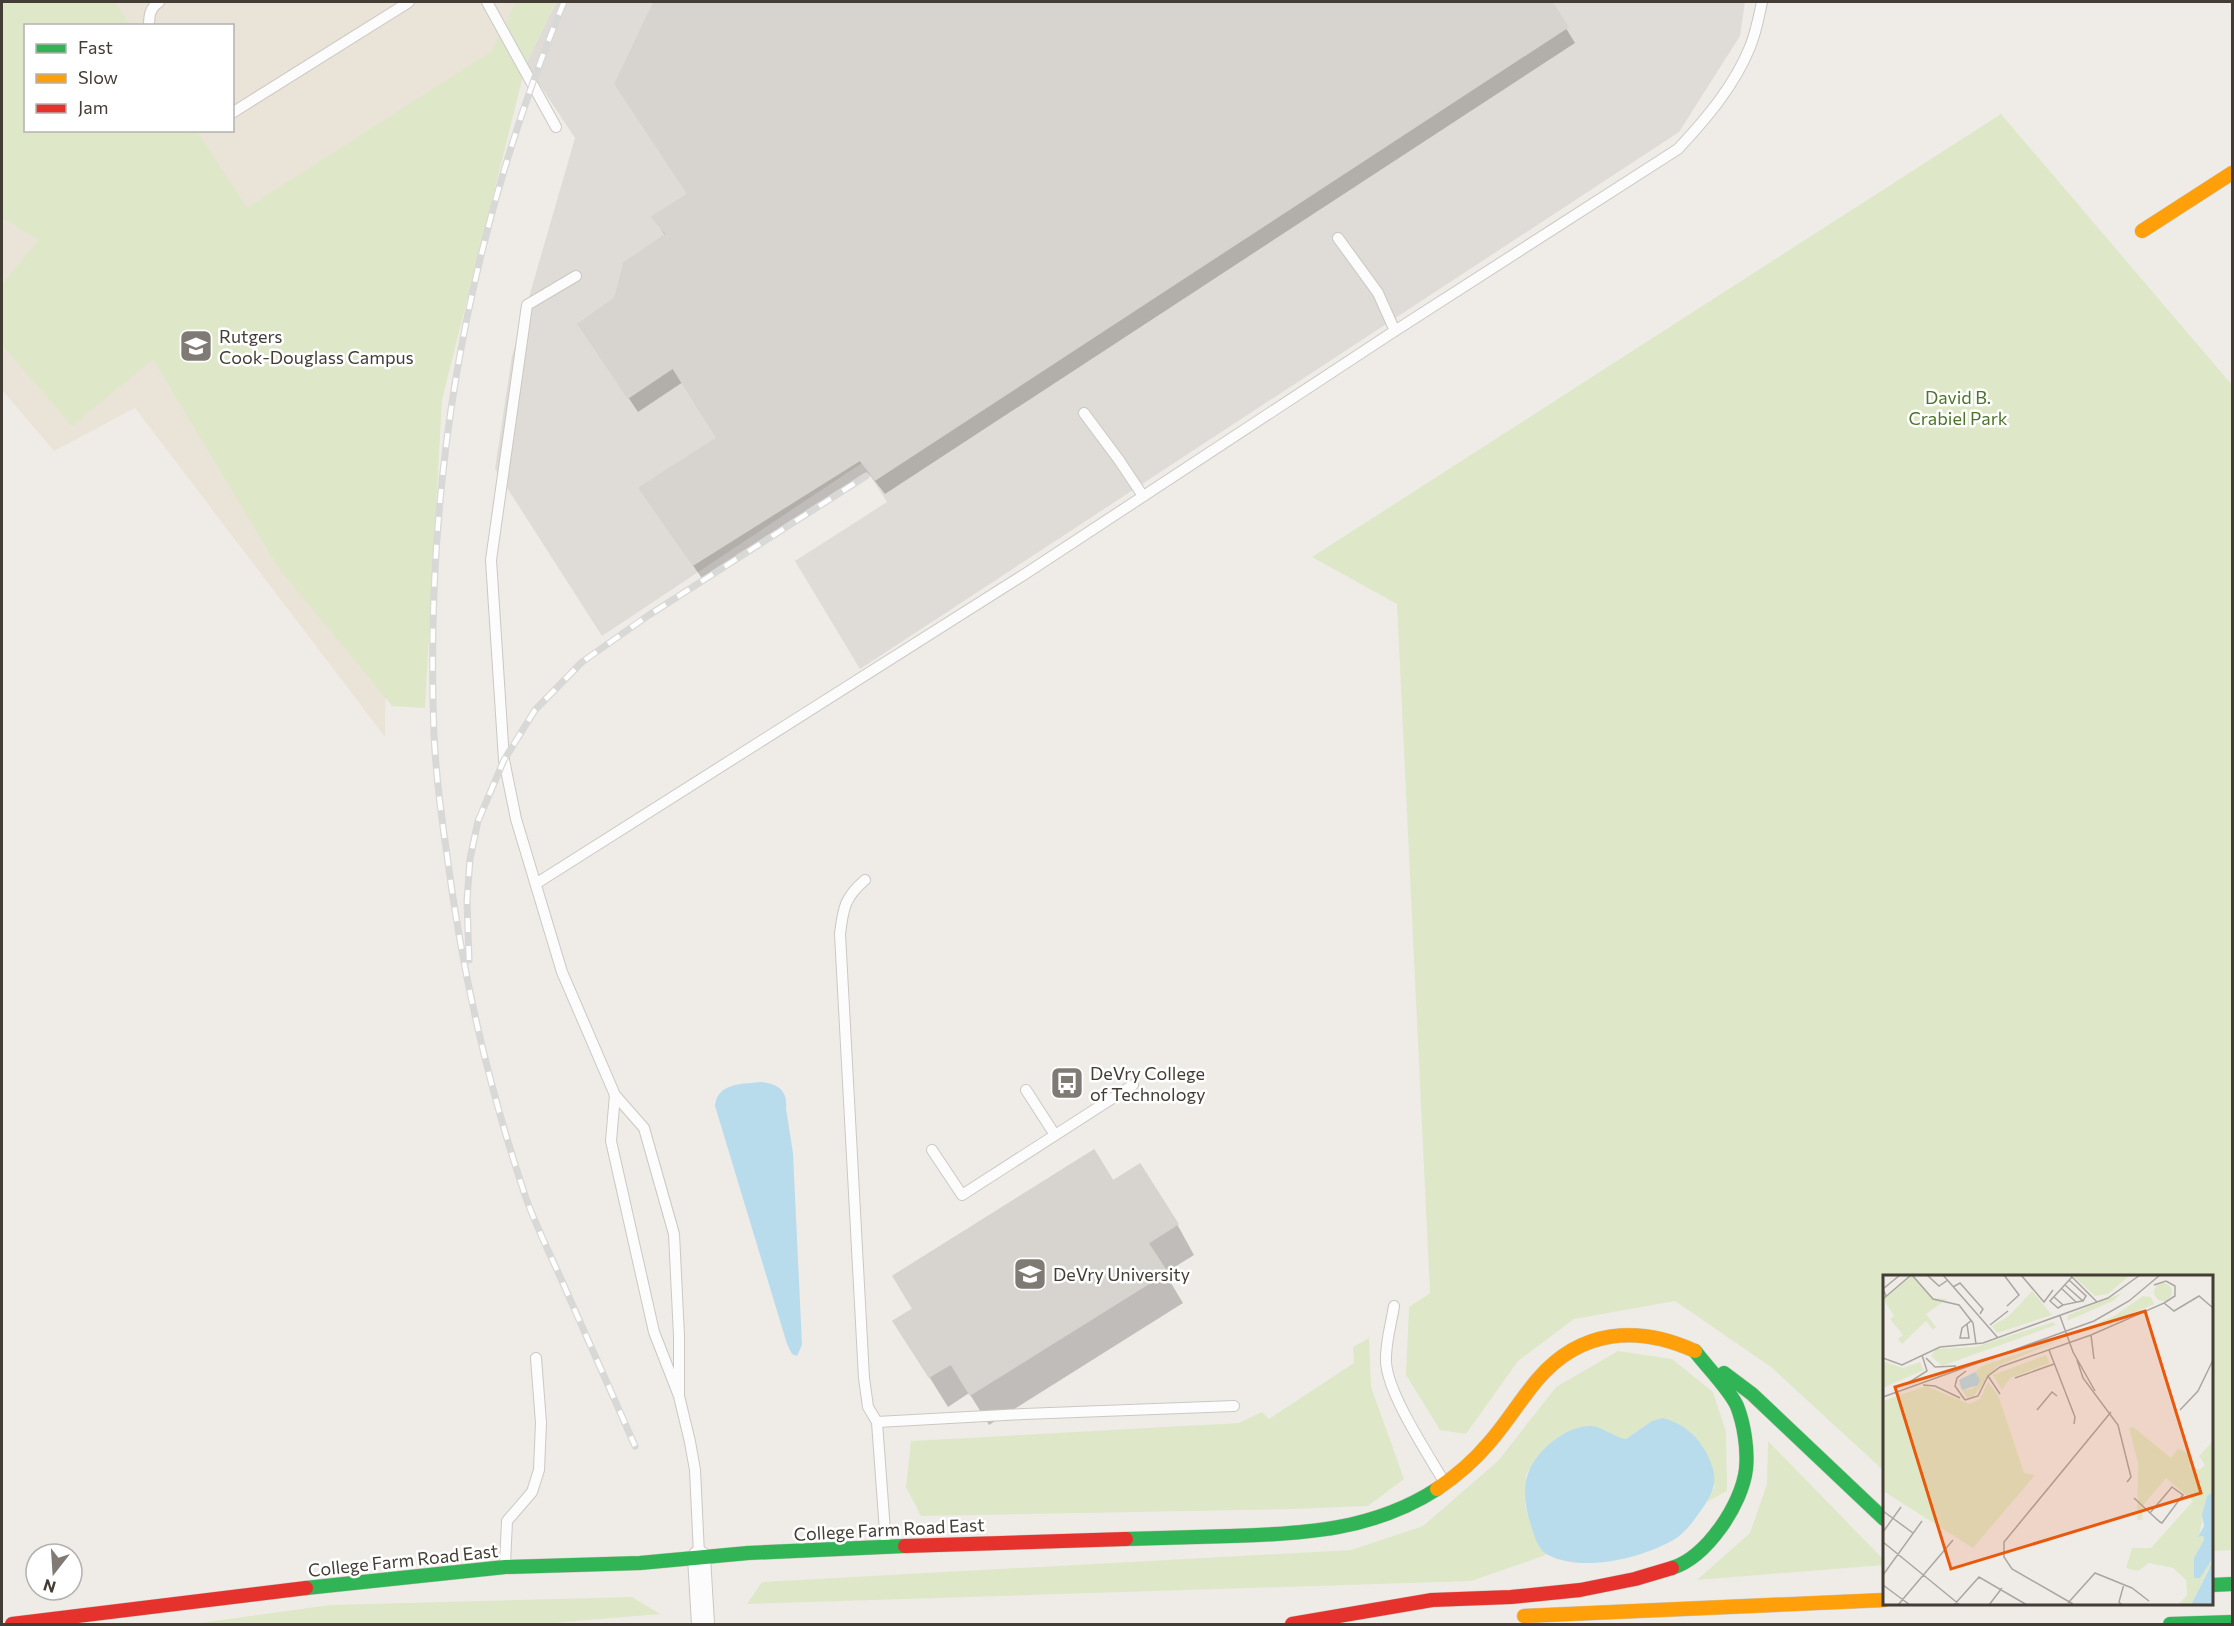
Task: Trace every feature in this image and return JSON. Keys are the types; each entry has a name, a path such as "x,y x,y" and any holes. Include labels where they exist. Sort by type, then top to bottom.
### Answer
{"main road":[{"path":"2142,231 2232,173"},
{"name":"College Farm Road East","path":"12,1624 314,1587 505,1567 640,1563 699,1557 886,1547 1050,1540 1279,1535 1329,1531 1389,1515 1444,1483 1481,1452 1540,1376 1564,1355 1577,1347 1607,1336 1637,1334 1667,1338 1695,1351 1752,1394 1883,1518"},
{"path":"1292,1624 1432,1600 1511,1597 1580,1590 1635,1579 1678,1566 1704,1547 1724,1524 1737,1497 1746,1469 1744,1430 1736,1404 1695,1351"},
{"path":"2213,1585 2232,1584"},
{"path":"1508,1617 1883,1600"},
{"path":"2170,1624 2232,1622"},
{"path":"1343,1624 1378,1623"}],"street":[{"path":"699,1557 703,1624"}],"lane":[{"path":"149,24 149,14 154,5 159,2"},
{"path":"234,112 409,2"},
{"path":"487,2 556,127"},
{"path":"537,883 1015,580 1395,331 1678,150 1707,119 1731,86 1751,46 1762,2"},
{"path":"1338,238 1378,293 1395,331"},
{"path":"576,276 527,306 490,560 504,760 516,819 562,972 615,1095 644,1128 674,1234 679,1336 679,1396"},
{"path":"1084,413 1143,496"},
{"path":"865,880 851,892 843,908 840,934 864,1378 868,1407 877,1422 886,1547"},
{"path":"932,1150 962,1195 1133,1084"},
{"path":"1026,1090 1055,1135"},
{"path":"615,1095 611,1141 654,1332 679,1396 695,1470 699,1557"},
{"path":"1394,1306 1386,1353 1388,1376 1399,1402 1444,1483"},
{"path":"505,1567 507,1521 532,1492 539,1470 541,1423 536,1358"},
{"path":"877,1422 1234,1406"}],"shaded area":[{"name":"Rutgers Cook-Douglass Campus","path":"2,2 519,2 391,301 385,737 135,408 54,451 2,390"},
{"path":"556,2 1745,2 1740,36 1679,132 860,669 795,561 887,502 862,463 602,636 495,469 512,356 575,138 526,64"}],"green space":[{"name":"Rutgers Cook-Douglass Campus","path":"2,2 115,2 129,24 24,24 24,132 198,132 247,208 492,51 516,2 556,2 526,64 442,400 425,708 392,706 278,567 153,359 72,426 2,345 2,284 39,240 2,218"},
{"name":"David B. Crabiel Park","path":"2001,114 2232,385 2232,1550 2213,1551 2213,1275 1883,1275 1883,1470 1771,1367 1675,1301 1574,1319 1518,1361 1466,1434 1440,1430 1406,1375 1409,1307 1430,1293 1397,604 1312,557"},
{"path":"1369,1338 1371,1387 1404,1479 1368,1506 921,1516 906,1487 911,1441 1239,1423 1262,1412 1269,1419 1354,1363 1353,1347"},
{"path":"1618,1351 1672,1359 1713,1392 1726,1432 1727,1491 1707,1502 1715,1486 1652,1421 1626,1439 1614,1437 1602,1429 1537,1457 1526,1475 1525,1505 1534,1536 1546,1555 1471,1581 747,1604 762,1582 1351,1550 1423,1526 1498,1461 1556,1387"},
{"path":"1768,1441 1883,1559 1883,1565 1697,1580 1750,1533 1767,1484"},
{"path":"632,1597 660,1614 541,1624 193,1624 330,1605"}],"water":[{"path":"762,1082 781,1089 784,1093 793,1153 802,1345 797,1356 792,1354 787,1344 715,1106 717,1098 726,1088"},
{"path":"1663,1418 1684,1427 1699,1441 1713,1469 1714,1482 1711,1495 1690,1525 1675,1539 1662,1546 1613,1561 1578,1563 1545,1553 1534,1536 1525,1496 1529,1471 1544,1449 1558,1437 1575,1429 1592,1426 1626,1439 1652,1421"}],"building":[{"path":"654,2 1552,2 1568,27 875,480 860,460 693,565 639,488 717,438 673,368 628,398 578,324 615,298 624,263 666,234 652,217 688,194 615,84"},
{"name":"DeVry University","path":"1094,1150 1113,1181 1140,1164 1178,1224 1148,1243 1167,1272 970,1395 951,1364 929,1377 893,1321 913,1309 893,1276"}],"railway":[{"path":"564,2 530,90 501,180 478,270 459,361 445,453 436,546 433,640 434,735 441,810 460,942 478,1028 500,1114 534,1219 635,1446"},
{"path":"469,960 467,901 470,859 478,821 504,760 535,710 582,662 649,615 866,476"}],"traffic: fast":[{"path":"1672,1568 1698,1553 1721,1528 1738,1498 1746,1469 1745,1437 1737,1406 1724,1386 1695,1351"},
{"path":"1724,1373 1752,1394 1883,1518"},
{"path":"1126,1539 1285,1534 1338,1527 1388,1513 1413,1503 1437,1489"},
{"path":"306,1588 505,1567 640,1563 748,1553 905,1546"},
{"path":"2213,1585 2232,1584"},
{"path":"2170,1624 2232,1622"}],"traffic: slow":[{"path":"2142,231 2232,173"},
{"path":"1437,1489 1476,1457 1495,1436 1538,1379 1555,1362 1573,1350 1592,1341 1632,1335 1652,1337 1695,1351"},
{"path":"1524,1616 1883,1600"}],"traffic: jam":[{"path":"905,1546 1126,1539"},
{"path":"1292,1624 1432,1600 1511,1597 1580,1590 1635,1579 1672,1568"},
{"path":"12,1624 306,1588"}],"place":[{"name":"Rutgers Cook-Douglass Campus","path":"196,346"},
{"name":"DeVry College of Technology","path":"1067,1083"},
{"name":"DeVry University","path":"1030,1274"}]}
